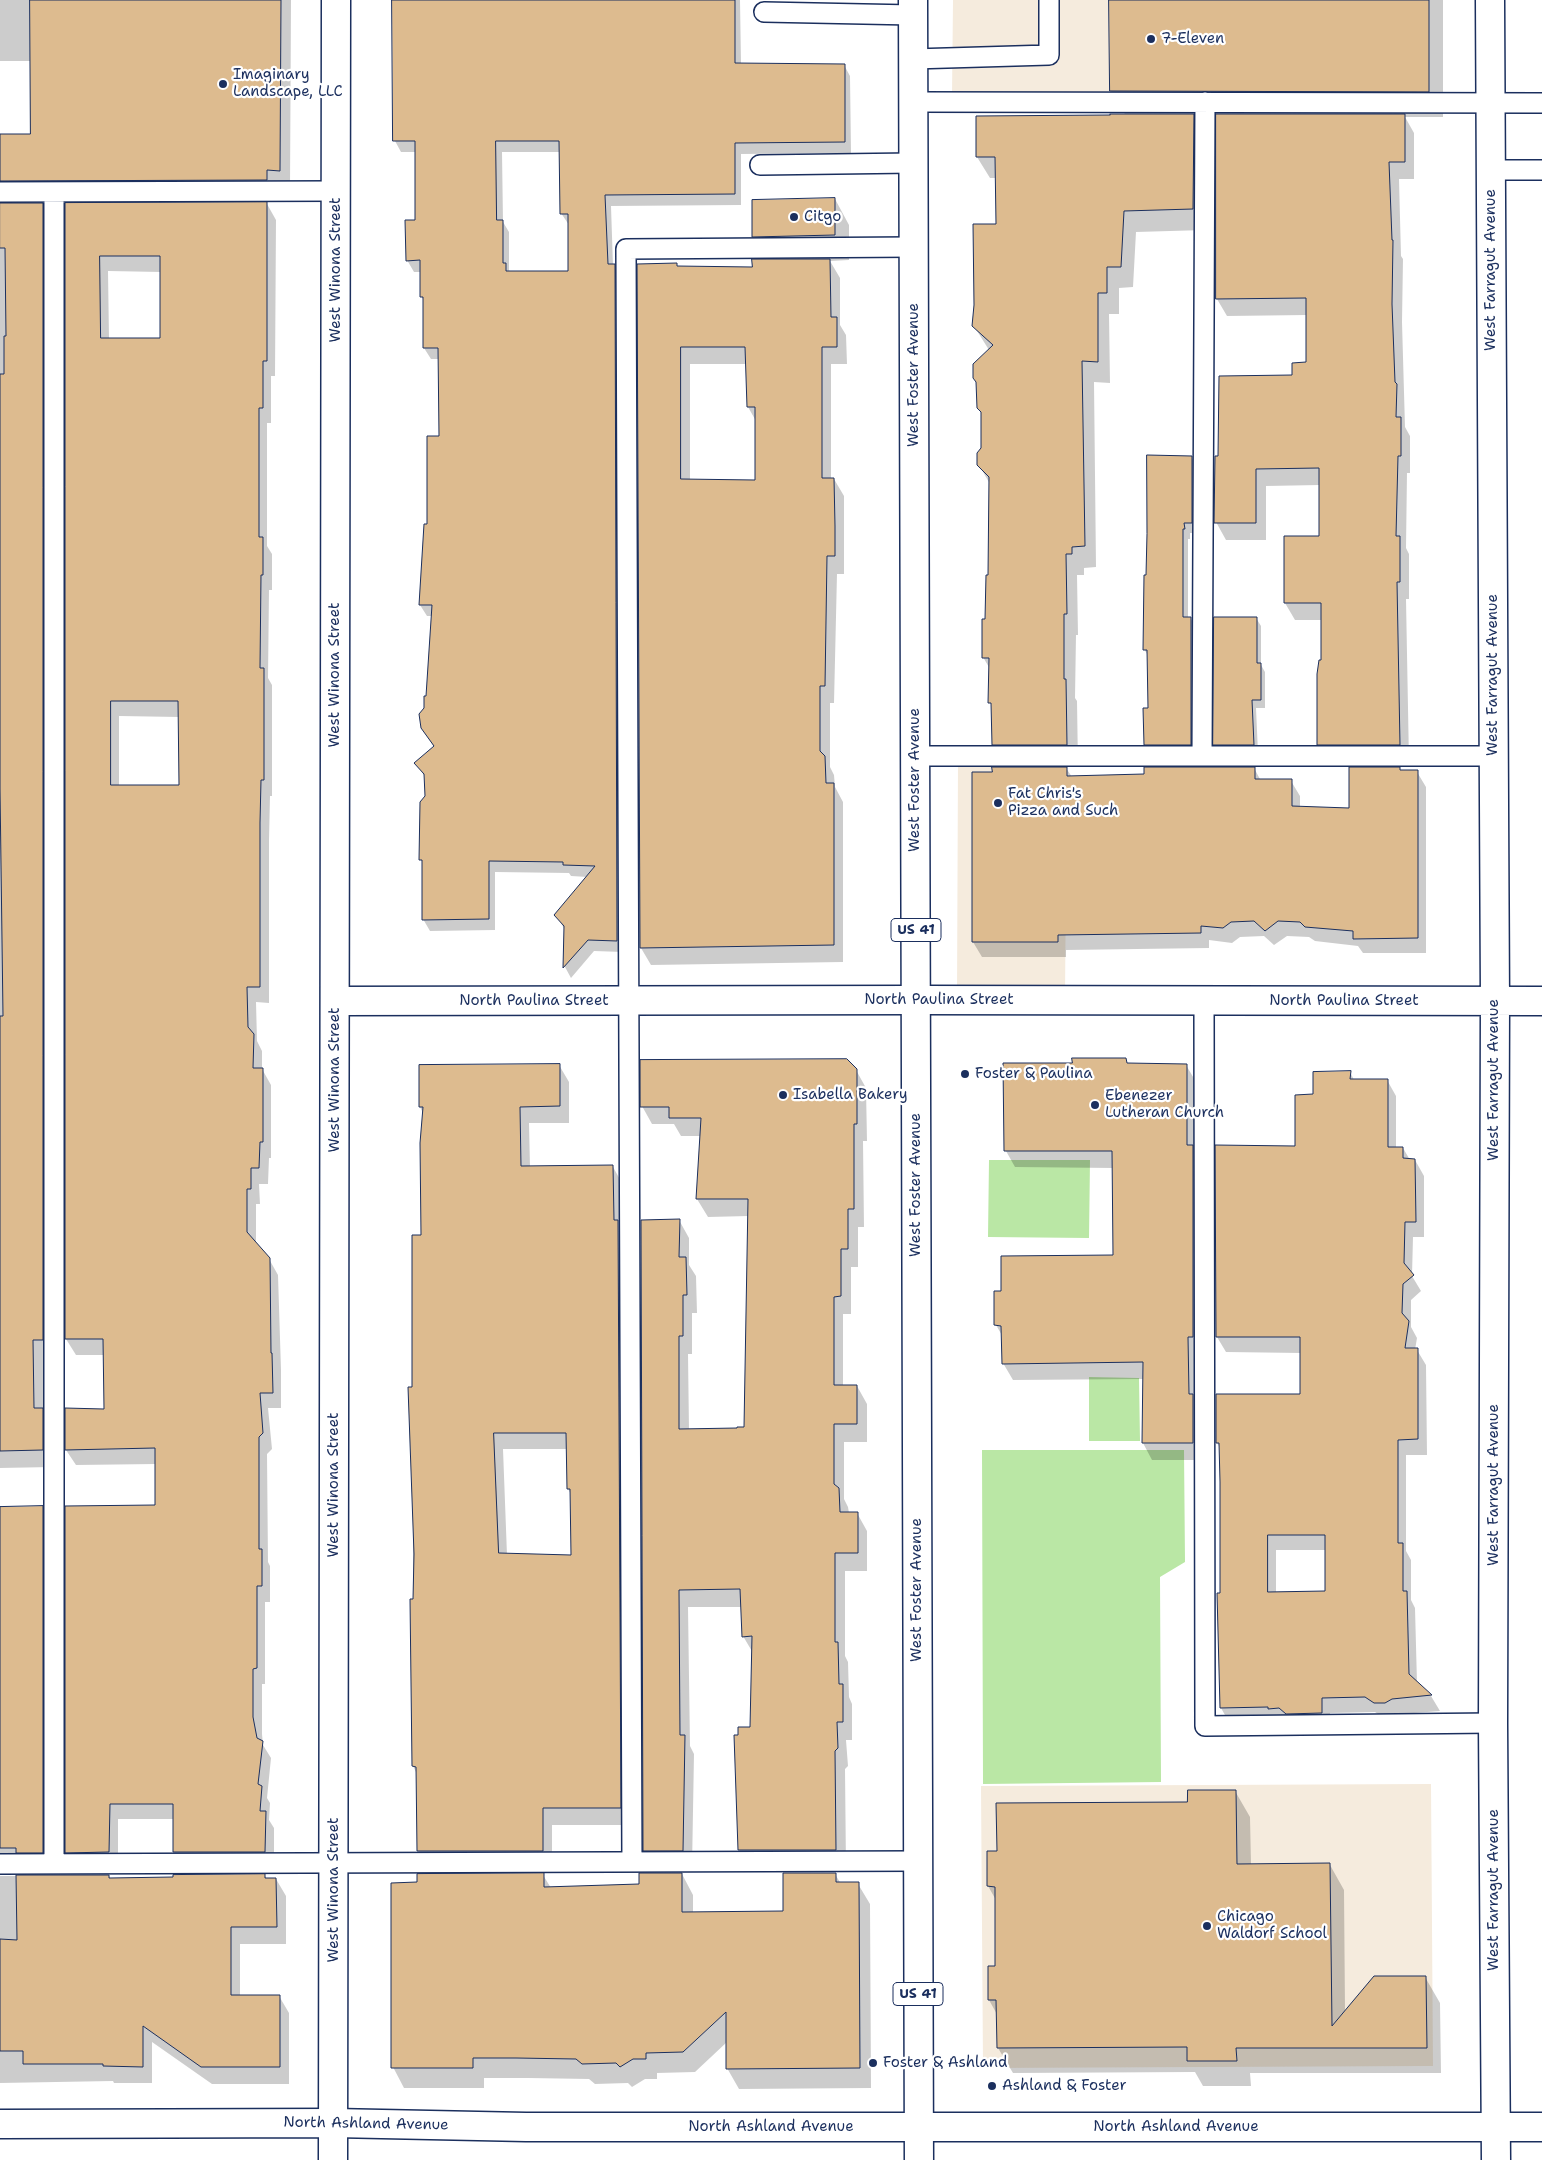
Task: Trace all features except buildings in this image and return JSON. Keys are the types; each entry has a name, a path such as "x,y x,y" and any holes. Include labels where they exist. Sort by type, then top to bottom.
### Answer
{"street":[{"name":"West Winona Street","path":"333,2160 336,0"},
{"name":"West Farragut Avenue","path":"1490,0 1495,1001 1493,1723 1496,2160"},
{"name":"West Foster Avenue","path":"913,8 918,2160"},
{"name":"North Paulina Street","path":"335,1001 1542,1001"},
{"name":"North Ashland Avenue","path":"0,2124 334,2123 526,2127 1542,2127"}],"lane":[{"path":"913,59 1049,55 1049,0"},
{"path":"764,12 913,8"},
{"path":"914,102 1542,103"},
{"path":"1202,756 1204,102"},
{"path":"760,165 913,163"},
{"path":"1491,170 1542,170"},
{"path":"0,192 336,191"},
{"path":"54,192 54,1864"},
{"path":"632,1861 626,248 914,248"},
{"path":"915,756 1493,756"},
{"path":"1204,1000 1205,1726 1493,1723"},
{"path":"0,1864 918,1861"}],"shaded area":[{"path":"953,0 1199,0 1198,98 952,96"},
{"path":"958,759 1067,760 1065,996 957,995"},
{"name":"Chicago Waldorf School","path":"1431,1784 1433,2066 983,2068 981,1786"}],"green space":[{"path":"989,1160 1090,1160 1089,1238 988,1237"},
{"path":"1089,1377 1139,1378 1140,1441 1089,1441"},
{"path":"982,1450 1184,1450 1185,1562 1160,1577 1161,1782 983,1784"}],"place":[{"name":"7-Eleven","path":"1151,39"},
{"name":"Imaginary Landscape, LLC","path":"223,84"},
{"name":"Citgo","path":"794,217"},
{"name":"Fat Chris's Pizza and Such","path":"998,803"},
{"name":"Foster & Paulina","path":"965,1074"},
{"name":"Isabella Bakery","path":"783,1095"},
{"name":"Ebenezer Lutheran Church","path":"1095,1105"},
{"name":"Chicago Waldorf School","path":"1207,1926"},
{"name":"Foster & Ashland","path":"873,2063"},
{"name":"Ashland & Foster","path":"992,2086"}]}
